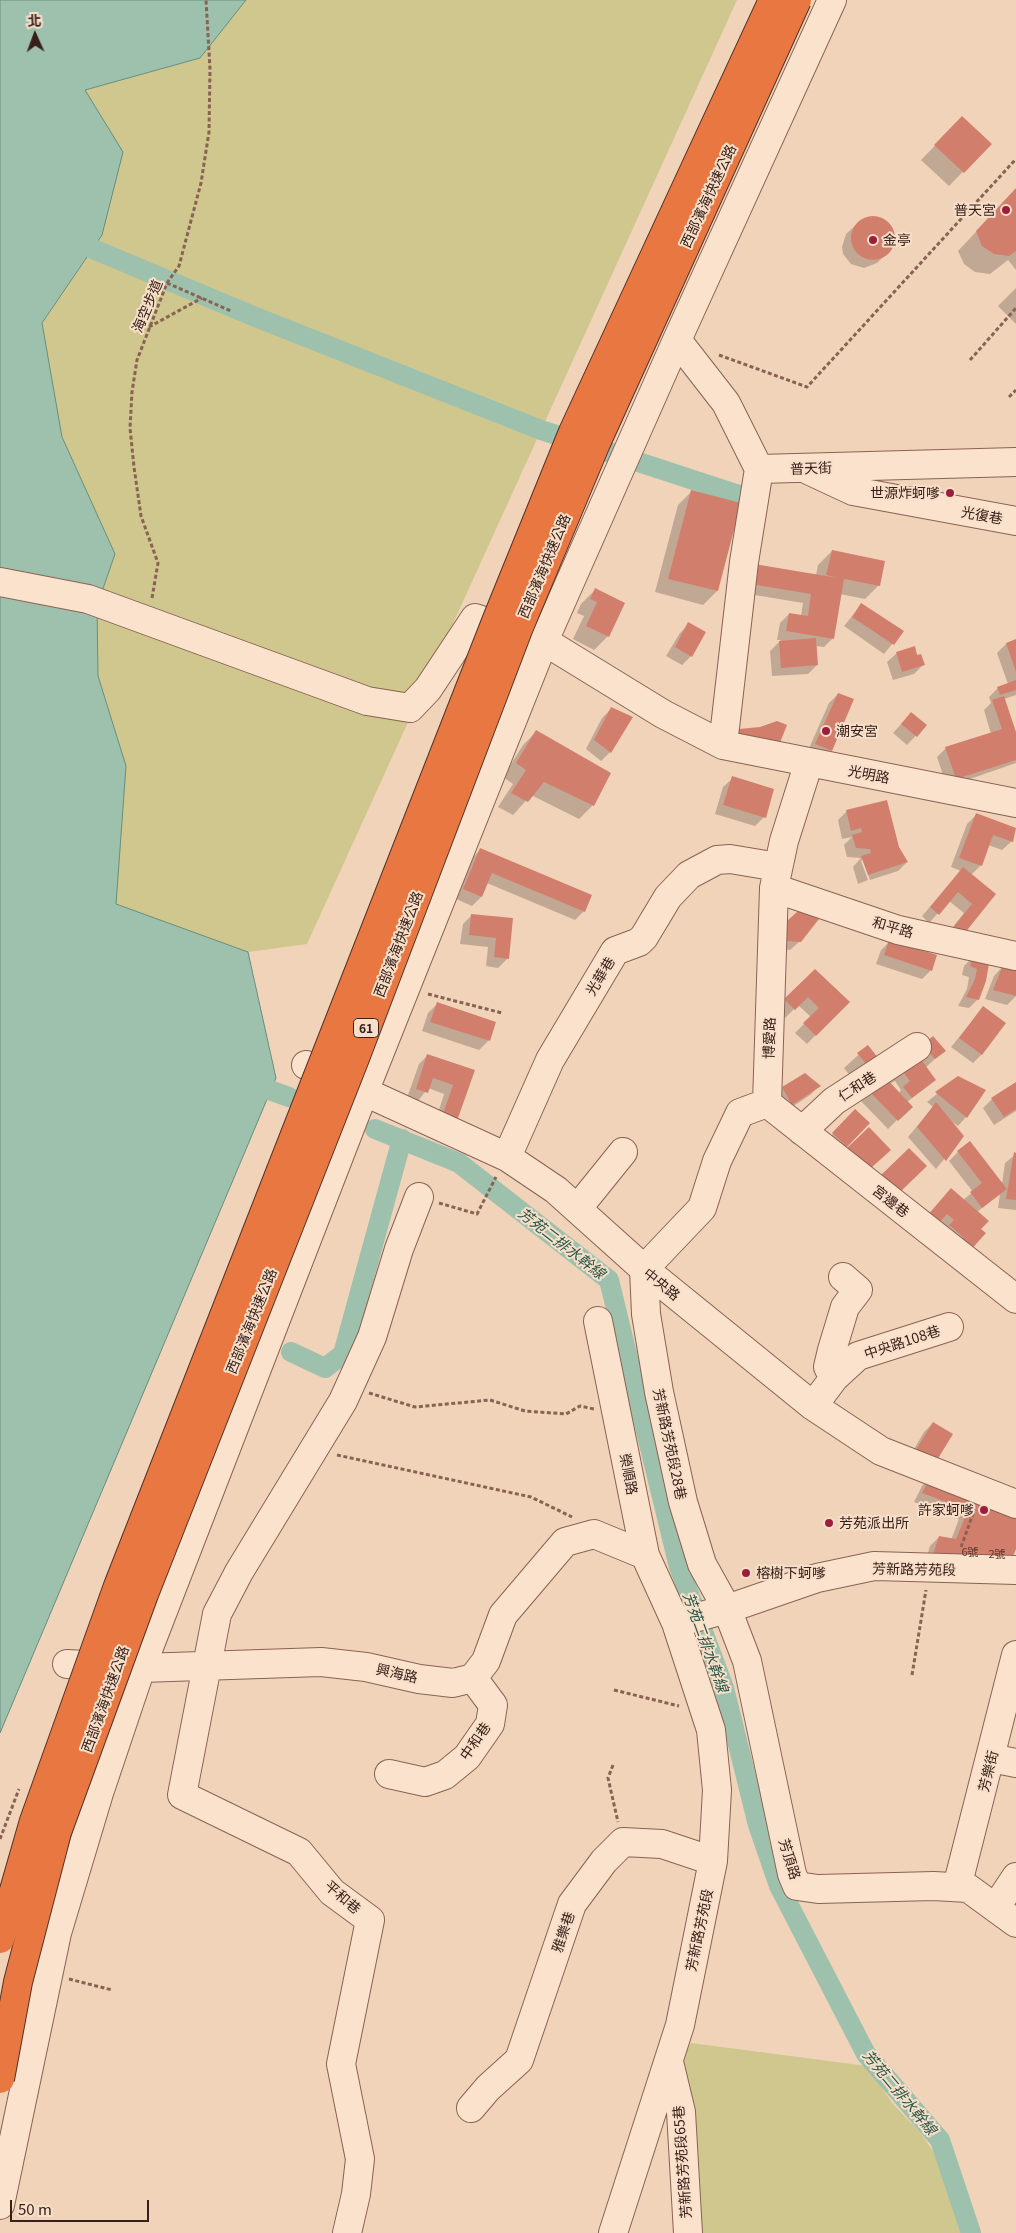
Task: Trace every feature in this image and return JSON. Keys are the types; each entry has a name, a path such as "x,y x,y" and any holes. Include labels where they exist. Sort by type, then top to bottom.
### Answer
{"highway":[{"name":"西部濱海快速公路","path":"0,1939 34,1821 118,1586 497,619 573,432 773,0"},
{"name":"西部濱海快速公路","path":"0,2079 18,1982 57,1832 144,1594 348,1076 519,627 596,443 797,0"}],"street":[{"path":"0,2205 60,1923 99,1793 141,1668 364,1092 544,641 677,340 832,0"},
{"path":"677,340 726,403 759,469 744,562 723,745"},
{"name":"普天街","path":"759,469 1016,462"},
{"name":"光復巷","path":"804,468 853,492 1016,521"},
{"path":"0,582 88,599 148,621"},
{"name":"光明路","path":"148,621 367,701 410,708 428,689 475,618 480,619 544,641 663,714 723,745 1016,803"},
{"name":"博愛路","path":"767,1103 776,878 809,762"},
{"name":"光華巷","path":"503,1165 550,1060 615,951 639,942 668,897 689,875 717,860 730,859 776,878"},
{"name":"和平路","path":"776,878 898,930 1016,956"},
{"name":"仁和巷","path":"802,1131 834,1101 917,1047"},
{"name":"中央路","path":"306,1065 364,1092 503,1165 556,1190 644,1270 813,1406 880,1451 1016,1504"},
{"path":"644,1270 702,1208 717,1161 740,1114 767,1103"},
{"name":"宮邊巷","path":"767,1103 1016,1299"},
{"path":"577,1209 623,1152"},
{"path":"208,1667 217,1614 239,1572 314,1450 350,1387 372,1337 399,1249 419,1197"},
{"name":"芳新路芳苑段28巷","path":"644,1270 646,1314 658,1392 683,1502 702,1564 727,1609"},
{"path":"834,1378 828,1367 832,1350 845,1307 858,1290 843,1277"},
{"name":"榮順路","path":"598,1320 645,1555 676,1622"},
{"name":"中央路108巷","path":"813,1406 834,1378 858,1356 948,1327"},
{"path":"473,1678 486,1661 503,1615 565,1542 594,1534 645,1555"},
{"name":"芳新路芳苑段","path":"613,2233 680,2025 713,1862 717,1790 711,1730 676,1622 727,1609 818,1578 874,1566 1016,1570"},
{"name":"芳頂路","path":"727,1609 747,1661 784,1845 797,1886 818,1889 934,1886 968,1888 1006,1915"},
{"name":"芳樂街","path":"957,1887 1003,1761 1016,1654"},
{"name":"興海路","path":"68,1664 141,1668 321,1662 366,1666 419,1678 453,1683 473,1678"},
{"name":"平和巷","path":"208,1667 182,1795 299,1852 332,1892 370,1920 341,2064 360,2158 356,2194 347,2233"},
{"name":"中和巷","path":"389,1774 424,1782 445,1775 467,1757 490,1724 493,1705 473,1678"},
{"path":"623,1842 662,1844 713,1862"},
{"name":"雅樂巷","path":"471,2108 488,2088 519,2060 572,1904 604,1861 623,1842"},
{"path":"1006,1915 1016,1877"},
{"name":"芳新路芳苑段65巷","path":"669,2062 681,2112 688,2233"}],"path":[{"name":"海空步道","path":"148,621 158,563 141,516 130,428 132,392 137,360 167,283 179,266 201,184 208,132 210,69 206,0"},
{"path":"714,353 807,388 1016,159"},
{"path":"167,283 231,311"},
{"path":"148,328 202,298"},
{"path":"970,360 1016,308"},
{"path":"1009,397 1016,390"},
{"path":"405,988 502,1013"},
{"path":"419,1197 477,1214 503,1165"},
{"path":"350,1387 414,1406 490,1400 525,1411 566,1414 580,1406 617,1415"},
{"path":"314,1450 532,1497 584,1522 594,1534"},
{"path":"912,1675 941,1568 981,1490"},
{"path":"614,1690 706,1713"},
{"path":"612,1764 608,1778 623,1842"},
{"path":"48,1974 112,1990"}],"shaded area":[{"path":"0,0 246,0 200,58 85,90 123,152 102,235 42,323 62,437 115,554 97,606 98,676 126,766 116,904 248,952 276,1078 0,1733"},
{"path":"246,0 737,0 307,944 248,952 115,904 126,766 98,676 97,606 115,554 62,437 42,323 102,235 85,90 200,58"},
{"path":"691,2043 867,2066 893,2104 920,2132 937,2157 962,2233 696,2233 678,2065"}],"building":[{"path":"962,116 992,144 964,173 934,145"},
{"name":"普天宮","path":"1016,188 1016,251 1009,256 994,254 982,246 976,231"},
{"name":"金亭","path":"873,216 885,220 891,226 895,238 891,250 885,256 873,260 861,256 855,250 851,238 855,226 861,220"},
{"path":"691,490 741,503 718,591 668,579"},
{"path":"832,550 885,561 880,586 844,579 834,639 786,631 789,613 808,616 811,594 751,584 754,564 838,578 826,575"},
{"path":"595,588 625,603 609,637 586,626 597,602 590,599"},
{"path":"861,603 904,631 894,645 852,617"},
{"path":"688,622 706,632 692,657 675,647"},
{"path":"816,638 818,665 781,668 779,641"},
{"path":"1016,639 1016,672 1006,643"},
{"path":"915,646 917,655 921,654 925,665 902,672 896,652"},
{"path":"1016,680 1016,690 1000,695 997,687"},
{"path":"838,693 854,699 832,751 815,744"},
{"path":"1004,696 1016,732 1016,760 956,779 945,747 1002,729 992,700"},
{"path":"611,707 633,717 611,753 594,740"},
{"path":"911,712 927,725 917,737 901,724"},
{"path":"777,721 787,725 777,750 735,735 739,733 739,729 760,727"},
{"path":"536,730 611,773 594,806 544,782 528,802 511,793 526,770 516,763"},
{"path":"732,776 774,789 766,818 723,805"},
{"path":"887,800 899,847 908,862 868,875 861,856 871,853 870,849 856,848 852,835 862,832 861,828 851,831 846,810"},
{"path":"976,813 1016,828 1013,842 993,835 982,866 959,858"},
{"path":"480,848 592,895 585,912 492,873 482,897 463,889"},
{"path":"963,867 996,894 964,934 954,926 972,904 958,892 939,915 930,907"},
{"path":"797,912 802,912 819,919 801,942 787,941 787,921"},
{"path":"471,914 513,918 509,959 494,957 496,938 469,935"},
{"path":"889,940 937,955 932,971 884,955"},
{"path":"973,956 990,958 986,981 979,1000 966,997 975,979 977,969 970,966"},
{"path":"1003,965 1016,966 1016,996 993,990"},
{"path":"815,969 850,1002 816,1036 803,1023 819,1008 808,997 795,1010 784,999"},
{"path":"437,1002 496,1022 490,1041 430,1022"},
{"path":"983,1006 1006,1023 982,1055 959,1038"},
{"path":"933,1036 946,1051 935,1059 923,1045"},
{"path":"868,1045 882,1063 872,1071 857,1053"},
{"path":"915,1051 936,1080 912,1098 903,1087 910,1081 904,1073 894,1080 888,1071"},
{"path":"427,1054 475,1070 458,1118 443,1114 453,1085 433,1078 428,1093 416,1089"},
{"path":"805,1073 821,1086 792,1105 782,1087"},
{"path":"884,1076 913,1107 898,1121 868,1090"},
{"path":"958,1076 986,1090 967,1118 935,1092"},
{"path":"1016,1082 1016,1109 1004,1117 991,1098"},
{"path":"936,1102 964,1136 946,1161 917,1127"},
{"path":"855,1109 870,1123 847,1147 832,1133"},
{"path":"869,1127 891,1150 871,1168 847,1148"},
{"path":"970,1141 1007,1189 982,1208 970,1192 982,1183 957,1151"},
{"path":"909,1148 927,1166 898,1194 880,1176"},
{"path":"1014,1152 1016,1153 1016,1200 1006,1199"},
{"path":"951,1188 989,1221 981,1229 986,1233 969,1252 958,1243 963,1237 949,1225 954,1220 947,1214 937,1225 927,1216"},
{"path":"933,1422 953,1434 934,1465 914,1453"},
{"path":"931,1476 1016,1509 1016,1549 1011,1561 931,1561 939,1536 956,1539 968,1510 922,1493"}],"waterway":[{"path":"93,249 253,316 541,430 742,496"},
{"path":"247,1082 289,1097"},
{"name":"芳苑二排水幹線","path":"375,1129 459,1163 609,1280 679,1567 724,1688 758,1825 779,1886 866,2054 940,2140 971,2233"},
{"path":"291,1352 325,1368 343,1354 402,1139"}],"place":[{"name":"普天宮","path":"1006,210"},
{"name":"金亭","path":"873,240"},
{"name":"世源炸蚵嗲","path":"950,493"},
{"name":"潮安宮","path":"826,731"},
{"name":"許家蚵嗲","path":"984,1510"},
{"name":"芳苑派出所","path":"829,1523"},
{"name":"榕樹下蚵嗲","path":"746,1573"}]}
